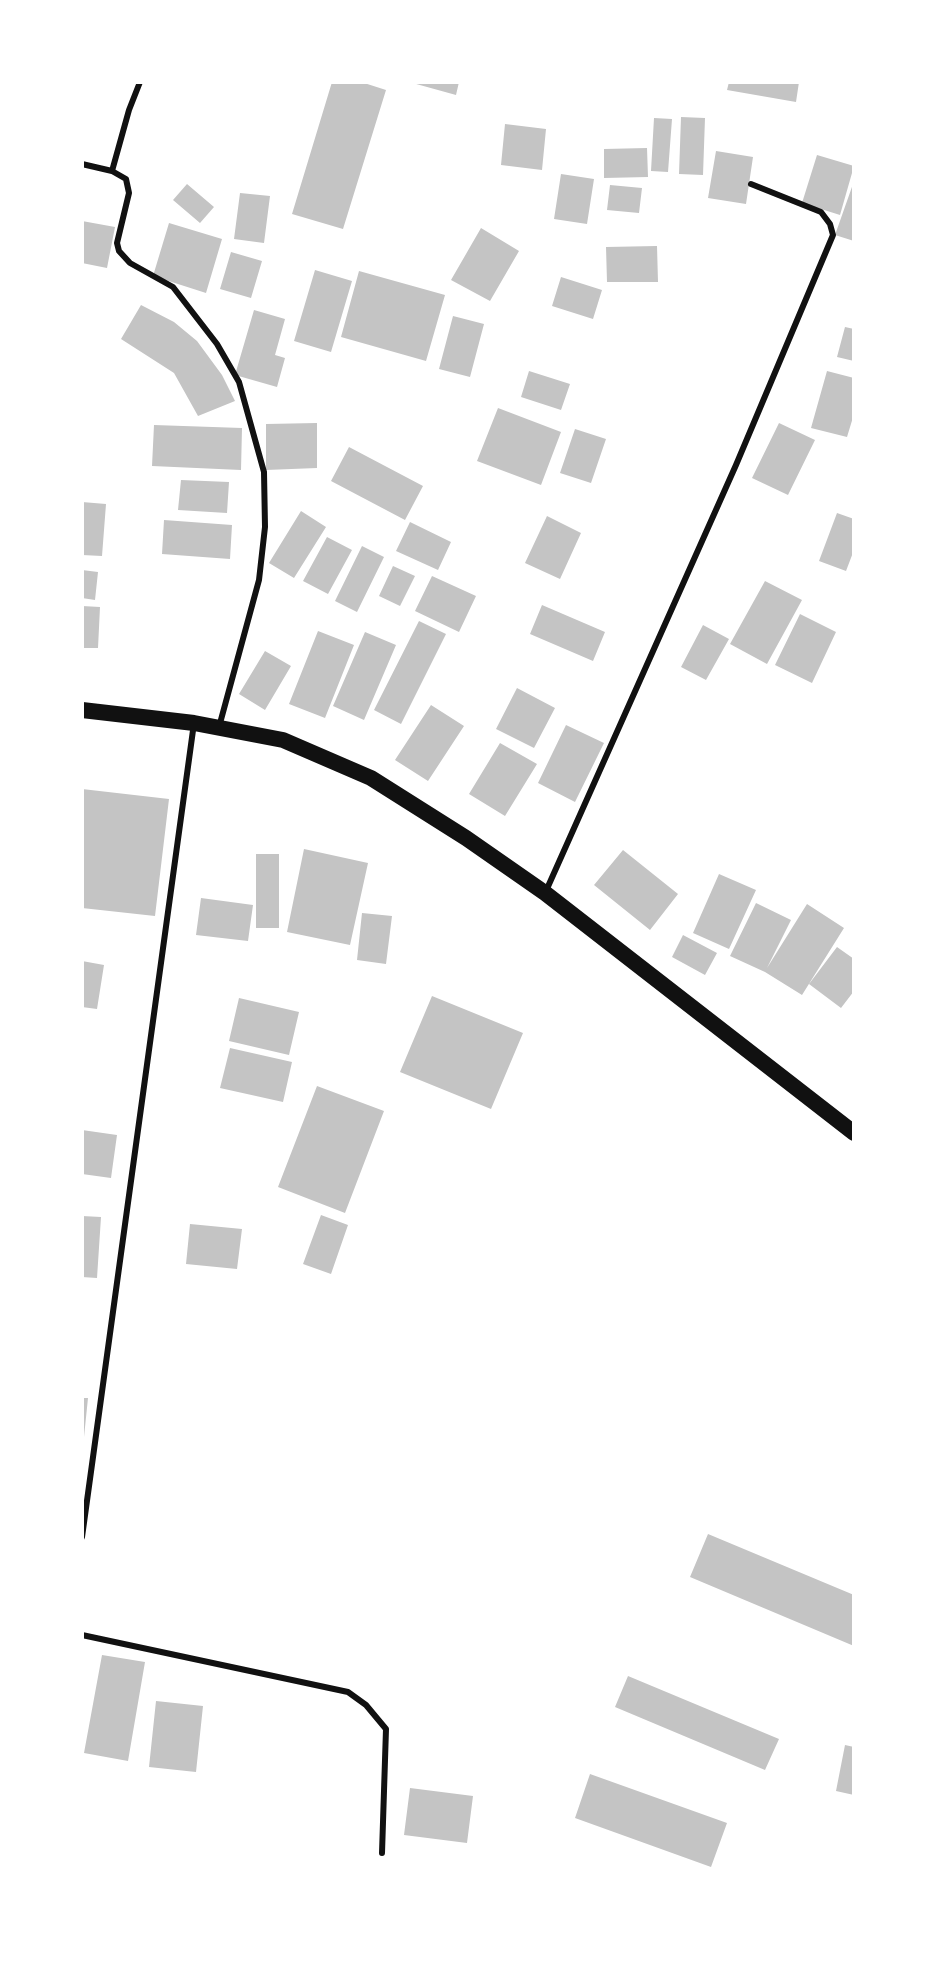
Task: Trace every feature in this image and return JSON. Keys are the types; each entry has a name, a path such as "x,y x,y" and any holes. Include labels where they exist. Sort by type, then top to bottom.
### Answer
{"highway":[{"path":"82,710 194,723 283,740 371,778 466,838 545,893 854,1133"}],"street":[{"path":"112,171 129,110 140,82"},
{"path":"82,164 122,175 129,186 117,243 119,251 130,264 173,288 217,344 239,382 264,472 265,526 259,580 219,728"},
{"path":"545,893 732,475 833,235 830,224 821,212 751,184"},
{"path":"82,1537 194,723"},
{"path":"82,1635 348,1692 366,1705 386,1730 382,1853"}],"building":[{"path":"332,82 361,82 386,90 343,229 292,214"},
{"path":"409,82 459,82 456,95"},
{"path":"729,82 799,82 796,102 727,90"},
{"path":"681,117 705,118 703,175 679,174"},
{"path":"654,118 672,119 668,172 651,171"},
{"path":"505,124 546,129 542,170 501,165"},
{"path":"647,148 648,177 604,178 604,149"},
{"path":"716,151 753,157 746,204 708,198"},
{"path":"817,155 854,166 840,215 802,203"},
{"path":"561,174 594,179 587,224 554,219"},
{"path":"187,184 214,207 200,223 173,200"},
{"path":"854,184 854,241 835,235"},
{"path":"610,185 642,188 639,213 607,210"},
{"path":"240,193 270,196 264,243 234,239"},
{"path":"82,221 115,227 107,268 82,263"},
{"path":"169,223 222,239 206,293 153,276"},
{"path":"481,228 519,251 490,301 451,280"},
{"path":"657,246 658,282 607,282 606,247"},
{"path":"231,252 262,261 251,298 220,289"},
{"path":"315,270 352,281 331,352 294,341"},
{"path":"359,271 445,295 426,361 341,337"},
{"path":"561,277 602,290 593,319 552,306"},
{"path":"141,305 174,322 197,341 222,375 235,401 198,416 174,373 121,339"},
{"path":"254,310 285,319 275,355 285,358 277,387 235,375"},
{"path":"453,316 484,324 470,377 439,369"},
{"path":"845,327 854,329 854,361 837,357"},
{"path":"529,371 570,384 561,410 521,397"},
{"path":"827,371 854,378 854,414 847,437 811,428"},
{"path":"498,408 561,432 541,485 477,461"},
{"path":"317,423 317,468 266,470 266,424"},
{"path":"779,423 815,440 788,495 752,478"},
{"path":"154,425 242,428 241,470 152,466"},
{"path":"575,429 606,439 591,483 560,473"},
{"path":"349,447 423,486 405,520 331,481"},
{"path":"181,480 229,482 227,513 178,510"},
{"path":"82,502 106,504 102,556 82,555"},
{"path":"301,511 326,527 294,578 269,563"},
{"path":"837,513 854,519 854,550 846,571 819,561"},
{"path":"547,516 581,533 560,579 525,563"},
{"path":"164,520 232,525 230,559 162,554"},
{"path":"410,522 451,542 438,570 396,551"},
{"path":"327,537 352,550 328,594 303,581"},
{"path":"362,546 384,557 357,612 335,601"},
{"path":"393,566 415,576 400,606 379,596"},
{"path":"82,570 98,572 95,600 82,598"},
{"path":"432,576 476,596 459,632 415,611"},
{"path":"765,581 802,600 767,664 730,644"},
{"path":"542,605 605,632 593,661 530,634"},
{"path":"82,606 100,607 98,648 82,648"},
{"path":"800,614 836,632 812,683 775,665"},
{"path":"419,621 446,634 401,724 374,710"},
{"path":"703,625 729,639 706,680 681,667"},
{"path":"318,631 354,645 325,718 289,704"},
{"path":"365,632 396,645 364,720 333,706"},
{"path":"265,651 291,666 265,710 239,694"},
{"path":"517,688 555,708 534,748 496,729"},
{"path":"431,705 464,726 428,781 395,760"},
{"path":"566,725 604,743 575,802 538,783"},
{"path":"500,743 537,764 505,816 469,794"},
{"path":"82,789 169,799 155,916 82,908"},
{"path":"304,849 368,863 350,945 287,932"},
{"path":"623,850 678,894 650,930 594,885"},
{"path":"256,854 279,854 279,928 256,928"},
{"path":"719,874 756,890 729,949 693,933"},
{"path":"201,898 253,905 248,941 196,935"},
{"path":"756,903 791,920 767,968 807,904 844,928 802,995 765,972 730,956"},
{"path":"362,913 392,916 386,964 357,960"},
{"path":"683,935 717,953 705,975 672,957"},
{"path":"837,947 854,959 854,991 841,1008 809,984"},
{"path":"82,961 104,965 97,1009 82,1007"},
{"path":"432,996 523,1033 491,1109 400,1072"},
{"path":"239,998 299,1012 289,1055 229,1041"},
{"path":"230,1048 292,1062 283,1102 220,1088"},
{"path":"317,1086 384,1111 345,1213 278,1187"},
{"path":"82,1130 117,1135 111,1178 82,1174"},
{"path":"321,1215 348,1225 331,1274 303,1264"},
{"path":"82,1216 101,1217 97,1278 82,1277"},
{"path":"190,1224 242,1229 237,1269 186,1264"},
{"path":"82,1398 88,1398 84,1437 82,1437"},
{"path":"708,1534 854,1595 854,1646 690,1577"},
{"path":"102,1655 145,1662 128,1761 84,1753"},
{"path":"628,1676 779,1739 765,1770 615,1707"},
{"path":"156,1701 203,1706 196,1772 149,1767"},
{"path":"845,1745 854,1747 854,1795 836,1791"},
{"path":"590,1774 727,1823 711,1867 575,1818"},
{"path":"410,1788 473,1796 467,1843 404,1835"}]}
